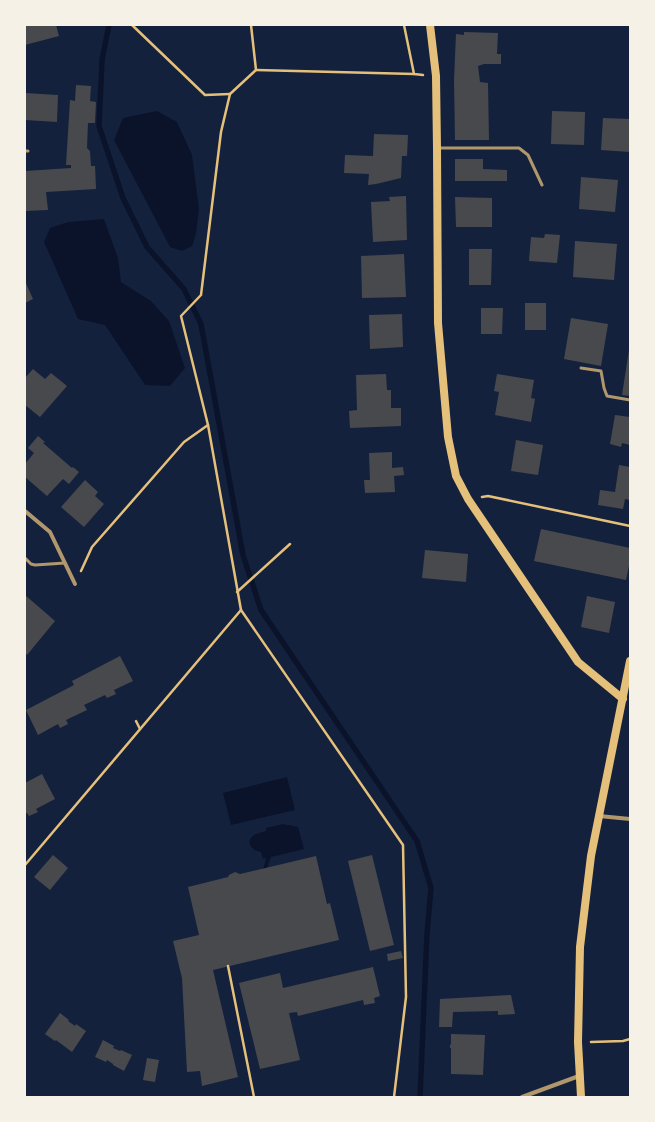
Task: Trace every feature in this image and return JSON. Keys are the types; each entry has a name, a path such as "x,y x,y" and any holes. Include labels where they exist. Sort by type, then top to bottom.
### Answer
{"main road":[{"path":"430,25 436,76 438,323 448,437 456,476 468,499 578,662 623,699"},
{"path":"581,1097 578,1042 580,947 590,861 630,661"}],"street":[{"path":"25,511 50,532 75,584"},
{"path":"599,816 630,819"},
{"path":"522,1097 579,1076"}],"lane":[{"path":"437,148 518,148 528,155 542,185"},
{"path":"581,368 601,372 602,384 607,396 630,400"},
{"path":"25,558 31,564 35,565 65,563"}],"path":[{"path":"132,25 205,95 230,94"},
{"path":"250,25 256,70"},
{"path":"404,25 414,74"},
{"path":"394,1097 406,997 403,845 241,610 208,425 181,316 201,294 221,132 230,94 256,70 414,74 436,76"},
{"path":"75,584 92,547 184,442 208,425"},
{"path":"468,499 488,496 630,526"},
{"path":"237,592 290,544"},
{"path":"25,865 241,610"},
{"path":"136,721 140,729"},
{"path":"228,966 254,1097"},
{"path":"578,1042 622,1041 630,1039"}],"water":[{"path":"157,111 177,122 192,155 199,209 196,234 192,246 182,251 170,247 114,140 123,118"},
{"path":"104,219 118,258 121,282 151,301 169,321 185,368 170,386 145,385 105,325 78,319 44,242 50,228 68,222"},
{"path":"287,777 295,810 231,825 223,793"},
{"path":"283,824 298,827 304,849 271,857 267,868 263,870 266,858 263,859 261,852 250,846 250,840 254,835 266,831 266,828"}],"building":[{"path":"25,25 56,25 59,36 25,45"},
{"path":"464,32 498,33 497,54 501,54 501,64 484,64 478,66 480,82 488,83 489,140 455,140 454,80 456,34 464,35"},
{"path":"76,85 91,86 90,101 96,102 95,123 88,123 87,148 90,151 91,166 95,166 96,189 46,192 48,210 25,211 25,171 71,168 71,165 66,165 70,100 75,101"},
{"path":"25,93 58,95 57,122 25,120"},
{"path":"552,111 585,112 584,145 551,144"},
{"path":"603,118 630,119 630,152 601,150"},
{"path":"374,134 408,135 407,156 402,156 401,178 368,185 369,174 344,173 345,155 373,156"},
{"path":"455,159 483,159 483,169 507,170 507,181 455,181"},
{"path":"581,177 618,180 615,212 579,209"},
{"path":"406,196 407,240 373,242 371,202 390,201 389,197"},
{"path":"455,197 492,198 492,227 456,227"},
{"path":"545,234 560,235 557,263 529,261 531,237 544,238"},
{"path":"575,241 617,244 614,280 573,277"},
{"path":"469,249 492,249 491,285 469,285"},
{"path":"404,254 406,297 362,298 361,256"},
{"path":"25,281 33,299 25,303"},
{"path":"525,303 546,303 546,330 525,330"},
{"path":"481,308 503,308 502,334 481,334"},
{"path":"402,314 403,347 370,349 369,315"},
{"path":"571,318 608,324 601,366 564,359"},
{"path":"630,350 630,396 622,395"},
{"path":"33,369 45,379 51,373 67,386 40,417 25,405 25,378"},
{"path":"386,374 387,390 391,390 391,408 401,408 401,426 350,428 349,411 357,410 356,375"},
{"path":"497,374 534,380 531,398 535,399 531,422 495,415 499,392 494,391"},
{"path":"615,415 630,417 630,445 622,443 621,447 610,444"},
{"path":"38,436 45,442 43,443 72,468 73,467 79,472 69,484 63,479 47,496 25,477 25,464 34,453 28,448"},
{"path":"516,440 543,445 538,475 511,471"},
{"path":"392,452 392,468 403,467 404,475 394,476 395,492 365,493 364,480 370,480 369,453"},
{"path":"619,465 630,467 630,500 625,499 623,509 598,505 600,490 615,492"},
{"path":"85,480 98,492 95,496 104,504 84,527 61,507"},
{"path":"541,529 630,548 630,561 626,580 534,561"},
{"path":"425,550 468,554 466,582 422,578"},
{"path":"25,595 55,621 27,655 25,653"},
{"path":"587,596 615,602 609,633 581,627"},
{"path":"120,656 133,681 114,690 116,694 107,698 105,695 84,705 87,710 66,720 68,724 60,728 58,724 38,735 26,710 74,685 72,681"},
{"path":"42,774 55,799 36,809 38,812 29,816 27,813 25,814 25,783"},
{"path":"53,855 68,868 50,890 34,877"},
{"path":"372,855 394,945 370,951 348,861"},
{"path":"316,856 327,904 330,903 339,940 213,970 238,1077 202,1086 200,1071 187,1072 182,978 173,941 199,935 188,887 228,877 235,872 240,874"},
{"path":"401,951 403,958 388,961 387,954"},
{"path":"373,967 380,996 374,998 375,1003 364,1005 363,1000 298,1016 297,1012 289,1013 300,1060 260,1069 239,983 280,973 283,988"},
{"path":"511,995 515,1014 498,1015 498,1011 453,1012 452,1027 439,1027 440,999"},
{"path":"60,1013 75,1026 76,1024 86,1031 72,1052 45,1034"},
{"path":"451,1034 485,1035 483,1075 451,1074"},
{"path":"103,1040 114,1046 113,1048 132,1055 124,1071 107,1060 106,1062 95,1057"},
{"path":"147,1058 159,1060 155,1082 143,1080"}],"waterway":[{"path":"109,25 102,60 99,126 123,198 147,247 184,289 201,324 243,555 261,610 417,841 431,888 427,933 420,1097"}]}
